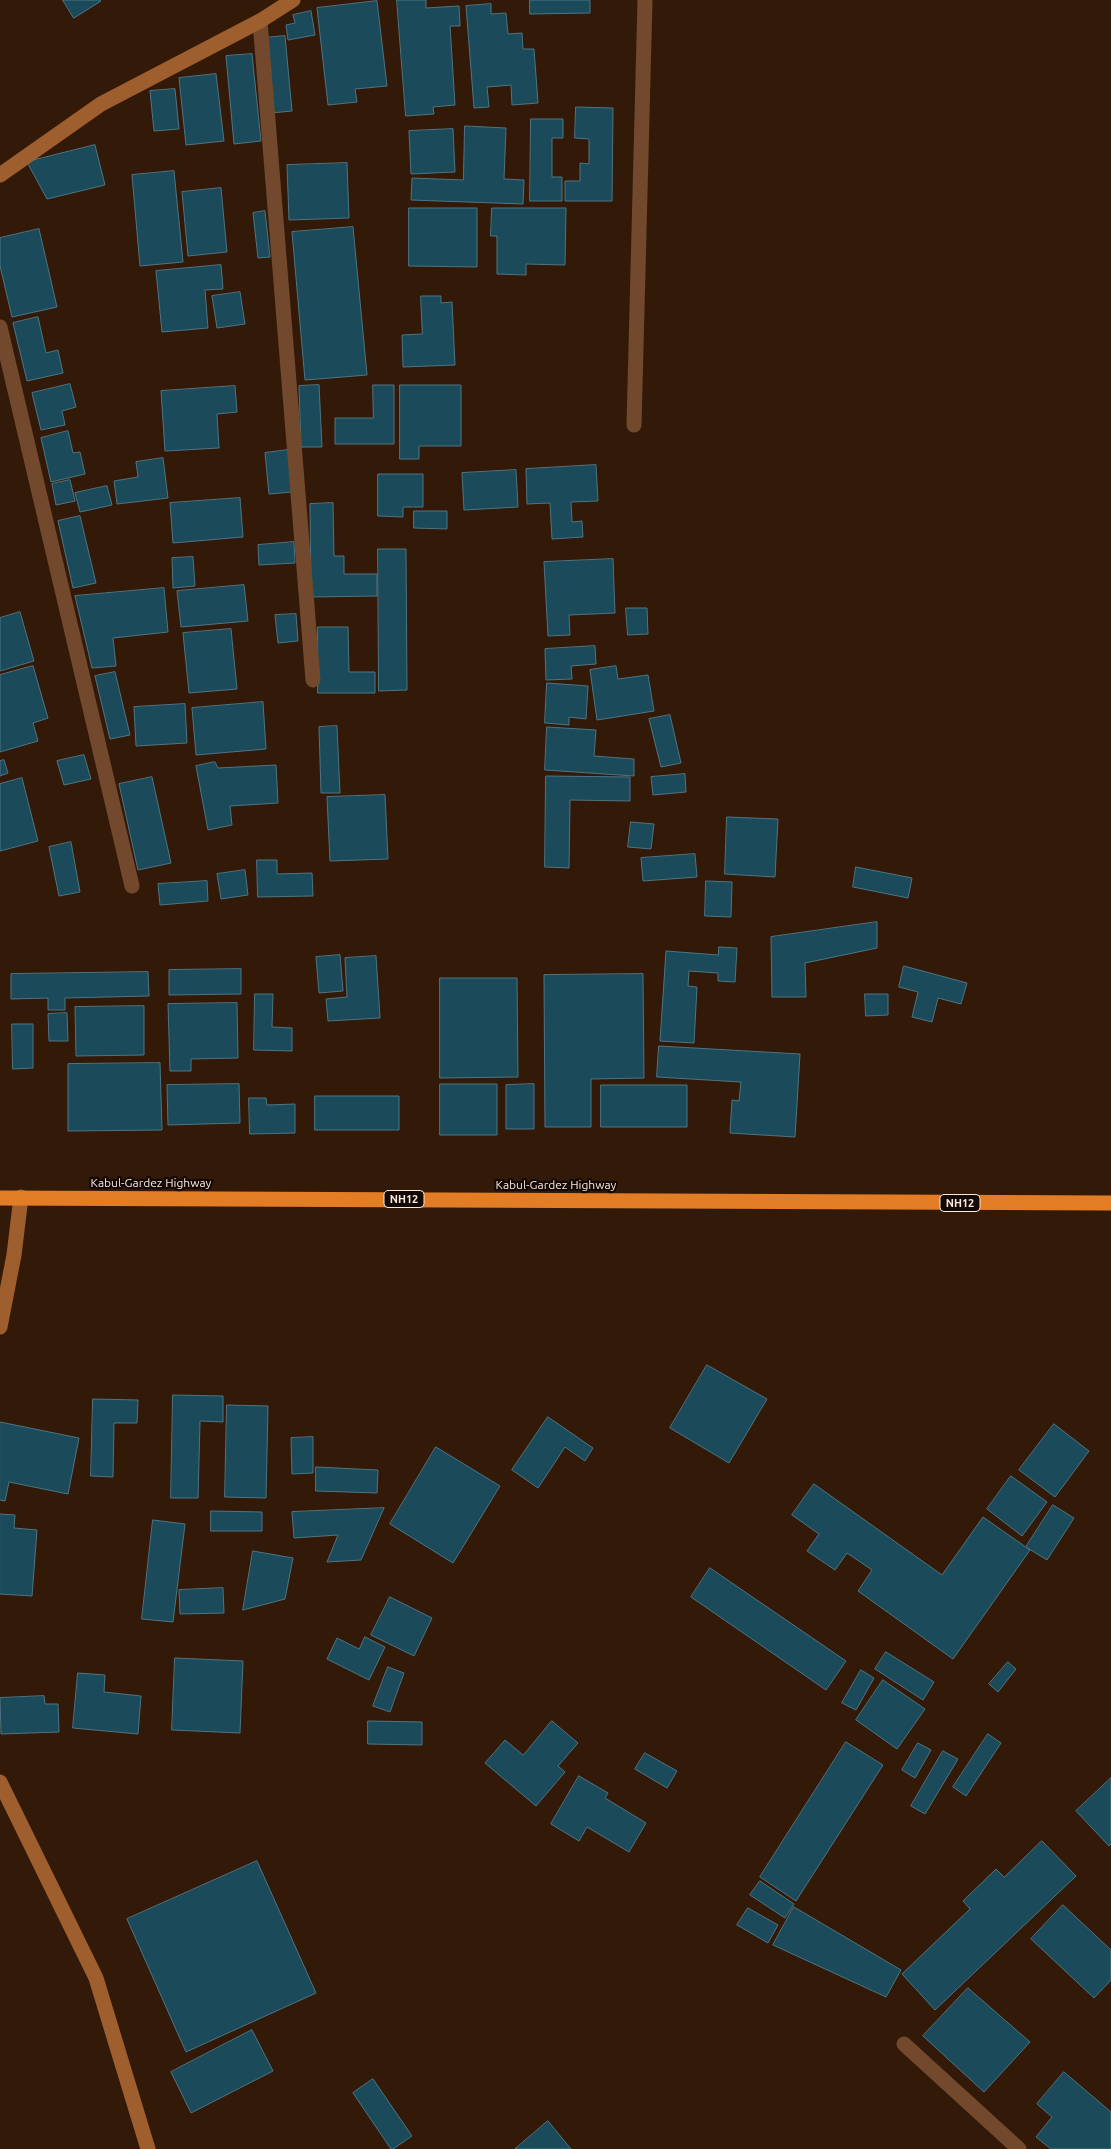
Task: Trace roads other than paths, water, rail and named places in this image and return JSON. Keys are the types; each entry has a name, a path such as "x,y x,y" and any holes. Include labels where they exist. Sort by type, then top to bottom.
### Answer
{"highway":[{"name":"Kabul-Gardez Highway","path":"0,1198 1111,1203"}],"street":[{"path":"0,175 100,104 260,21 293,0"},
{"path":"634,425 645,0"},
{"path":"260,21 313,680"},
{"path":"0,327 132,886"},
{"path":"0,1327 14,1255 21,1197"},
{"path":"0,1782 96,1978 148,2149"},
{"path":"904,2044 1019,2149"}]}
